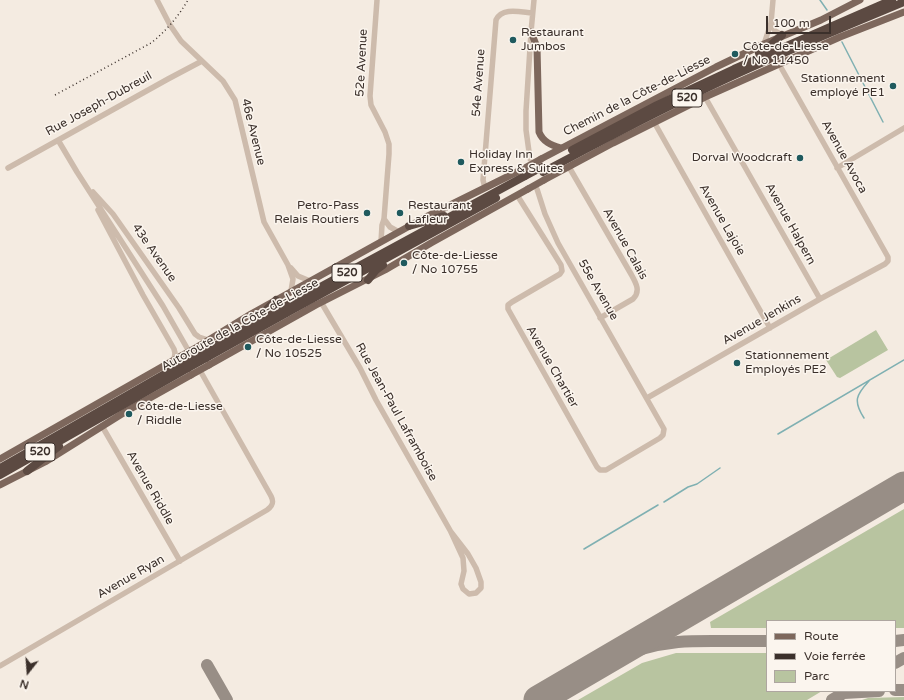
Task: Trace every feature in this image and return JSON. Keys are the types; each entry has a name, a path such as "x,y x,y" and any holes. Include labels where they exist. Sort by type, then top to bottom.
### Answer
{"highway":[{"name":"Autoroute de la Côte-de-Liesse","path":"543,170 657,105 734,68 899,2"},
{"name":"Autoroute de la Côte-de-Liesse","path":"204,356 231,336 462,210 699,92 899,2"},
{"path":"734,68 772,45 782,36"},
{"name":"Autoroute de la Côte-de-Liesse","path":"0,468 204,356 406,248 525,179"},
{"path":"409,226 462,210"},
{"path":"368,280 376,270 406,248"},
{"path":"231,336 263,313 276,300"},
{"name":"Autoroute de la Côte-de-Liesse","path":"0,475 186,366"},
{"path":"27,471 80,429"}],"main road":[{"name":"Chemin de la Côte-de-Liesse","path":"543,170 561,148 764,44 821,20 860,0"},
{"name":"Chemin de la Côte-de-Liesse","path":"204,356 208,340 291,291 434,212 485,188 525,179 543,170 569,167 705,97 840,37 904,12"},
{"path":"531,32 537,47 539,132 541,137 546,142 561,148"},
{"name":"Chemin de la Côte-de-Liesse","path":"0,485 56,455 102,426 186,366 204,356 368,280 517,195 525,179"},
{"name":"Chemin de la Côte-de-Liesse","path":"0,459 174,360 186,366"}],"street":[{"name":"46e Avenue","path":"158,0 170,25 181,42 223,82 235,100 264,222 288,265 298,276 310,281"},
{"name":"52e Avenue","path":"377,0 370,96 371,105 385,132 389,144 381,242"},
{"path":"530,160 526,130 526,111 534,0"},
{"path":"764,44 771,23 773,0"},
{"name":"54e Avenue","path":"485,188 483,180 496,20 499,15 505,12 532,13"},
{"path":"771,23 775,31 782,36"},
{"name":"Rue Joseph-Dubreuil","path":"8,168 202,61"},
{"name":"Avenue Avoca","path":"779,64 888,257 888,261"},
{"name":"Avenue Halpern","path":"705,97 820,299"},
{"name":"Avenue Lajoie","path":"654,122 770,328"},
{"path":"837,168 904,128"},
{"name":"43e Avenue","path":"58,140 188,348"},
{"name":"Avenue Calais","path":"569,167 637,286 638,292 633,299 600,318"},
{"name":"43e Avenue","path":"81,178 113,214 196,334 199,337 208,340"},
{"name":"43e Avenue","path":"81,178 121,255 173,347 175,353 174,360"},
{"name":"55e Avenue","path":"537,189 545,214 558,243 647,398"},
{"name":"Avenue Chartier","path":"517,195 561,265 562,271 560,274 512,302 508,305 508,309 599,470 607,470 664,435 663,426 647,398"},
{"path":"384,219 390,227 399,232"},
{"name":"Avenue Jenkins","path":"647,398 888,261"},
{"name":"46e Avenue","path":"288,265 292,279 291,291"},
{"name":"Rue Jean-Paul Laframboise","path":"321,302 452,532 476,568 481,582 480,590 476,593 472,594 466,592 462,587 464,571 463,558 452,532"},
{"name":"Avenue Ryan","path":"0,666 267,510 273,505 269,492 202,374"},
{"name":"Avenue Riddle","path":"102,426 180,561"}],"green space":[{"path":"876,330 888,350 840,378 837,377 826,360"},
{"path":"904,509 904,628 896,628 896,620 766,620 766,628 711,628 710,622"},
{"path":"676,653 766,653 766,692 820,692 807,700 578,700 642,663"},
{"path":"904,697 904,700 862,700 868,698"}],"waterway":[{"path":"820,0 827,10"},
{"path":"842,42 883,122"},
{"path":"778,434 904,360"},
{"path":"864,418 857,403 861,390 869,381"},
{"path":"664,502 688,487 697,484 720,468"},
{"path":"584,549 658,505"}],"taxiway":[{"path":"896,641 904,640"},
{"path":"549,700 578,678 593,669 626,654 643,649 682,642 766,641"},
{"path":"896,662 904,658"},
{"path":"207,665 227,700"},
{"path":"896,690 904,690"},
{"path":"832,700 845,692"},
{"path":"844,693 862,692"}],"runway":[{"path":"538,700 904,486"}],"railway":[{"path":"55,95 151,43 162,34 188,0"}],"place":[{"name":"Restaurant Jumbos","path":"513,40"},
{"name":"Côte-de-Liesse / No 11450","path":"735,54"},
{"name":"Stationnement employé PE1","path":"893,86"},
{"name":"Dorval Woodcraft","path":"800,158"},
{"name":"Holiday Inn Express & Suites","path":"461,162"},
{"name":"Petro-Pass Relais Routiers","path":"367,213"},
{"name":"Restaurant Lafleur","path":"400,213"},
{"name":"Côte-de-Liesse / No 10755","path":"404,263"},
{"name":"Côte-de-Liesse / No 10525","path":"248,347"},
{"name":"Stationnement Employés PE2","path":"737,363"},
{"name":"Côte-de-Liesse / Riddle","path":"129,414"}]}
